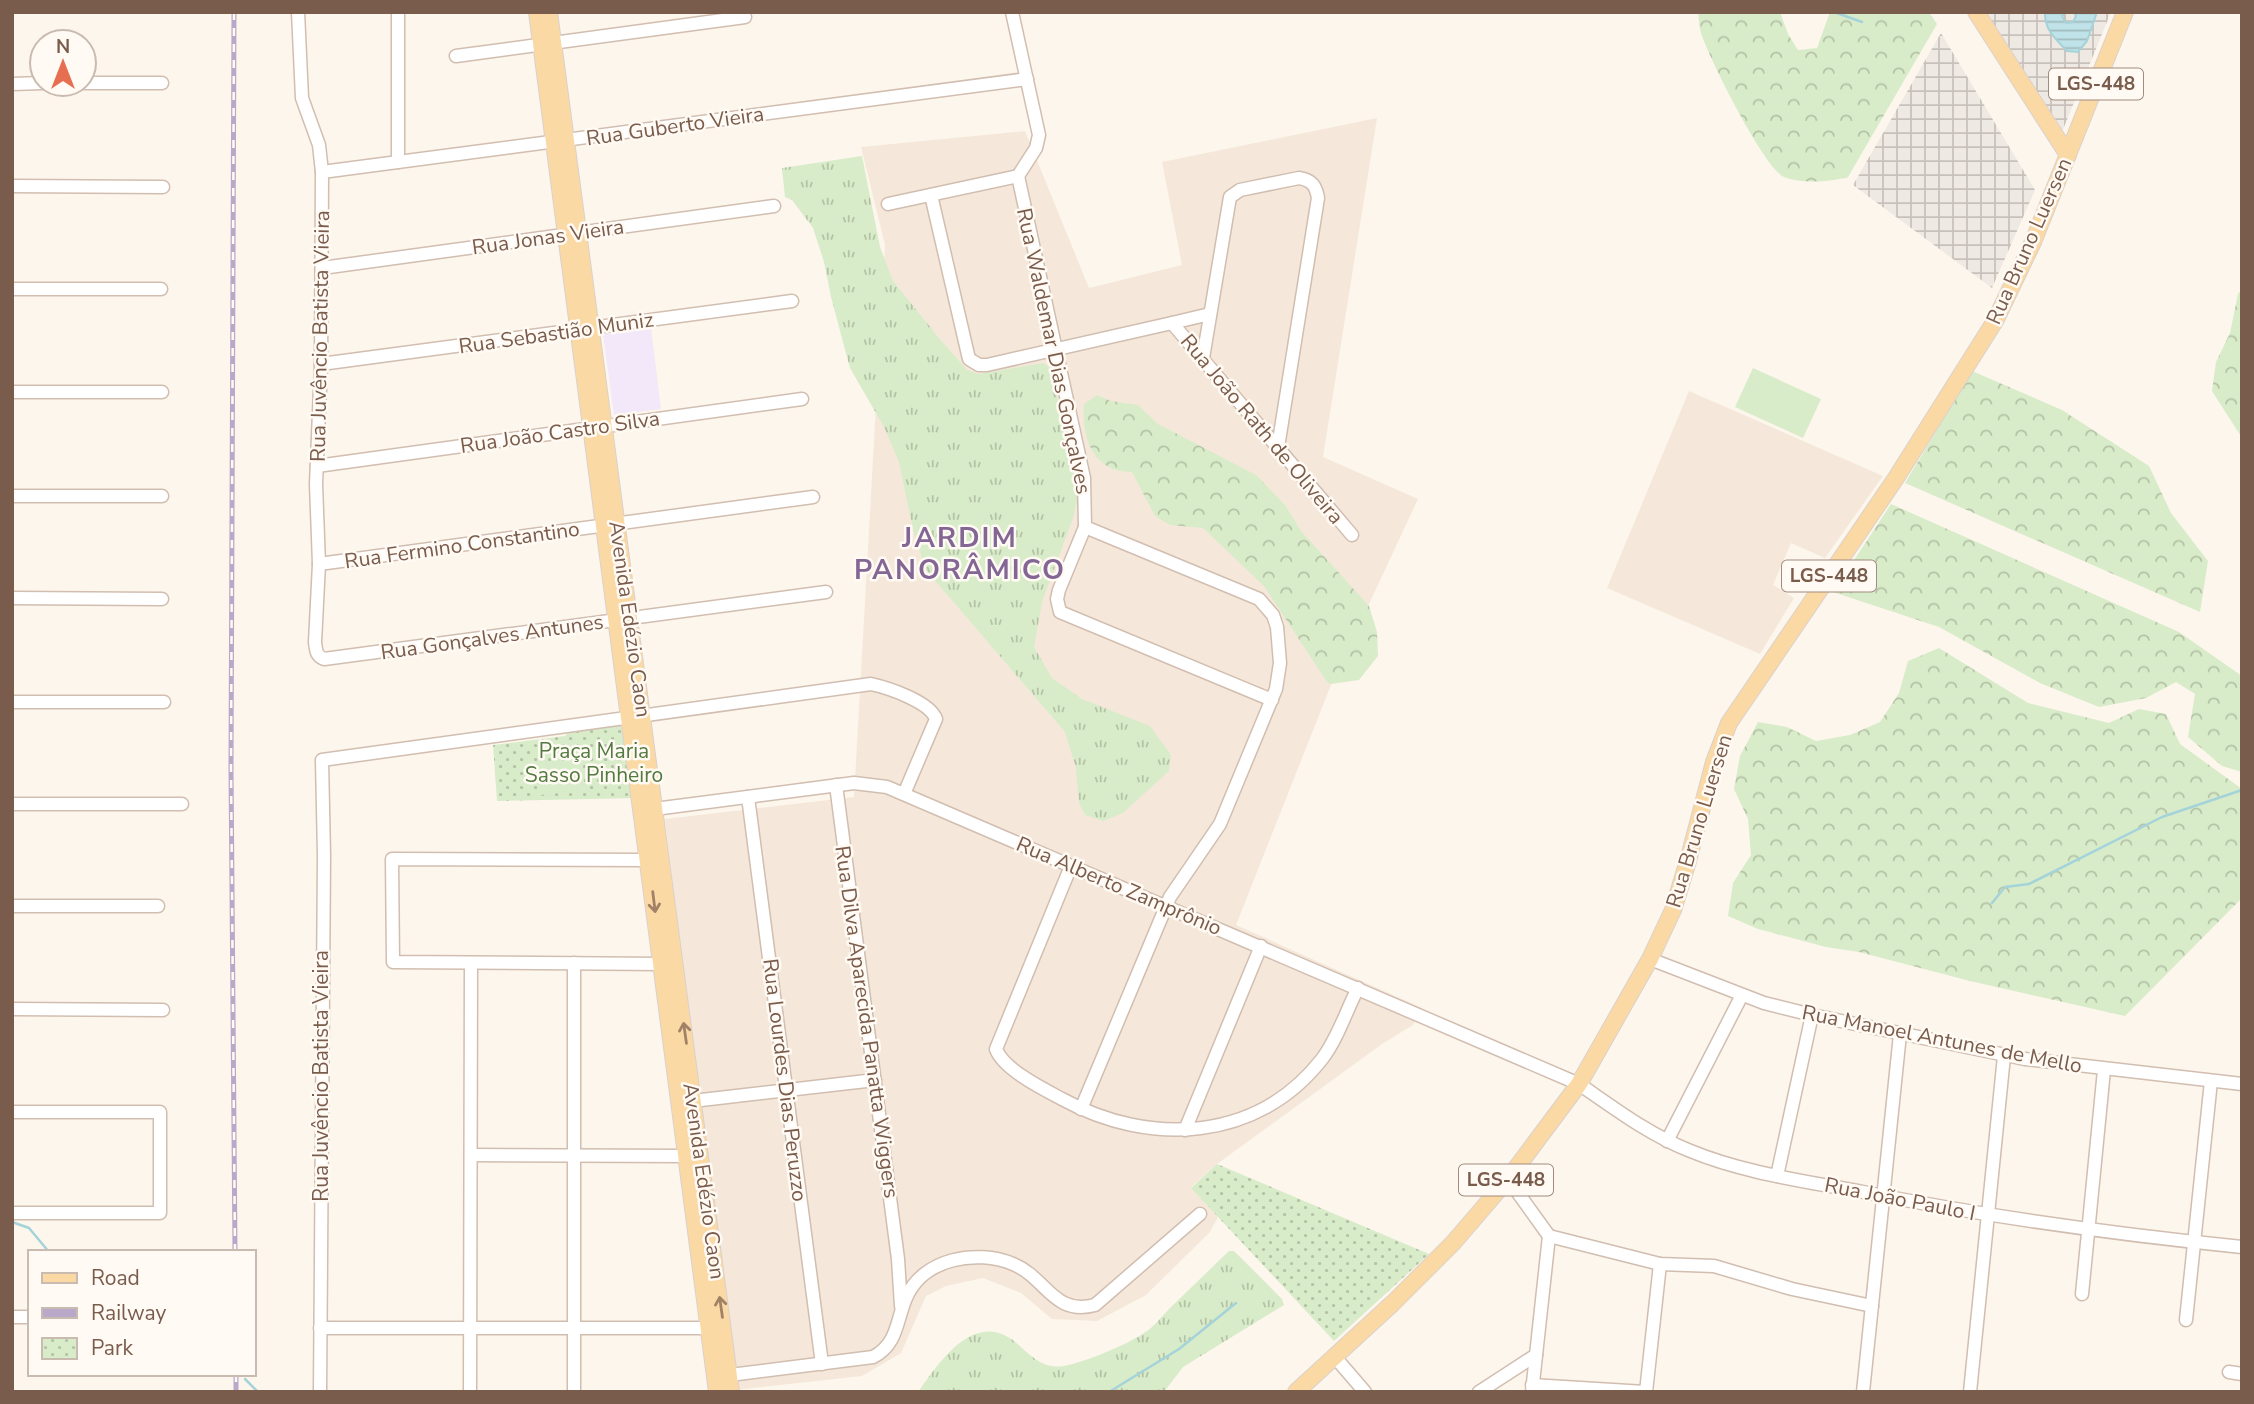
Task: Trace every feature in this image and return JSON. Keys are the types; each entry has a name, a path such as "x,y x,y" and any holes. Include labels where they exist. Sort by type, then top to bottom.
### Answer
{"main road":[{"name":"Avenida Edézio Caon","path":"537,12 547,44 724,1384"},
{"name":"Avenida Edézio Caon","path":"547,44 549,12"},
{"path":"1976,12 2068,155"},
{"name":"Rua Bruno Luersen","path":"1296,1392 1435,1262 1507,1179 1579,1084 1665,928 1682,884 1714,762 1729,723 1978,351 2015,282 2125,12"},
{"name":"Avenida Edézio Caon","path":"648,809 648,860 662,964 687,1102 687,1156 710,1328 724,1384"}],"street":[{"name":"Rua Juvêncio Batista Vieira","path":"298,12 302,97 320,145 322,172 321,364 317,466 320,564 315,642 319,657 324,659"},
{"path":"398,12 398,162"},
{"path":"888,204 1018,176 1036,148 1039,135 1012,12"},
{"path":"456,56 745,17"},
{"name":"Rua Guberto Vieira","path":"322,172 1027,79"},
{"path":"98,83 162,83"},
{"name":"Rua Waldemar Dias Gonçalves","path":"1018,176 1084,478 1085,527 1059,590 1060,612 1272,700"},
{"path":"1202,358 1228,200 1240,190 1299,178 1307,179 1317,189 1318,198 1278,447"},
{"path":"12,186 163,187"},
{"name":"Rua João Rath de Oliveira","path":"931,195 969,359 979,365 987,365 1172,323 1352,535"},
{"name":"Rua Jonas Vieira","path":"322,268 774,206"},
{"path":"12,289 160,289"},
{"name":"Rua Sebastião Muniz","path":"321,364 792,301"},
{"path":"1172,323 1210,314"},
{"path":"12,392 162,392"},
{"name":"Rua João Castro Silva","path":"317,466 802,399"},
{"path":"12,496 162,496"},
{"name":"Rua Fermino Constantino","path":"320,564 813,497"},
{"path":"1081,1109 1166,906 1178,883 1220,824 1279,677 1279,637 1273,615 1266,605 1248,593 1085,527"},
{"name":"Rua Gonçalves Antunes","path":"324,659 826,592"},
{"path":"12,598 162,599"},
{"path":"636,716 861,684 881,686 930,708 936,719 904,794"},
{"path":"12,702 164,702"},
{"name":"Rua Juvêncio Batista Vieira","path":"320,1392 324,856 322,760 636,716"},
{"name":"Rua Alberto Zamprônio","path":"648,809 854,783 876,784 1261,946 1579,1084"},
{"name":"Rua Dilva Aparecida Panatta Wiggers","path":"836,785 898,1259 901,1310"},
{"name":"Rua Lourdes Dias Peruzzo","path":"748,797 822,1364"},
{"path":"12,804 182,804"},
{"path":"648,860 392,859 393,962 662,964"},
{"path":"1071,866 996,1049 1003,1061 1022,1075 1081,1109 1141,1128 1185,1130 1214,1127 1242,1119 1285,1094 1304,1079 1323,1057 1358,988"},
{"path":"12,906 158,906"},
{"path":"1185,1130 1261,946"},
{"name":"Rua Manoel Antunes de Mello","path":"1650,959 1742,995 1812,1016 2004,1056 2104,1070 2242,1084"},
{"path":"470,1392 471,963"},
{"path":"574,963 574,1392"},
{"path":"1667,1141 1742,995"},
{"path":"12,1009 163,1010"},
{"path":"1777,1176 1812,1016"},
{"path":"1863,1392 1900,1034"},
{"path":"1970,1392 2004,1056"},
{"path":"2082,1294 2104,1070"},
{"path":"687,1102 875,1080"},
{"path":"2186,1320 2211,1081"},
{"name":"Rua João Paulo I","path":"1579,1084 1667,1141 1708,1158 1777,1176 2088,1231 2242,1247"},
{"path":"12,1112 160,1112 160,1213 12,1213"},
{"path":"471,1155 687,1156"},
{"path":"1507,1179 1549,1236 1660,1264 1714,1266 1784,1287 1872,1307"},
{"path":"724,1384 822,1364 862,1359 881,1353 894,1338 906,1296 918,1281 944,1263 959,1258 990,1257 1003,1260 1027,1271 1065,1305 1083,1308 1095,1305 1200,1214"},
{"path":"1549,1236 1532,1388 1645,1392 1660,1264"},
{"path":"898,1259 908,1274 918,1281"},
{"path":"320,1328 710,1328"},
{"path":"1479,1392 1536,1355"},
{"path":"1335,1356 1365,1392"}],"shaded area":[{"path":"1983,12 2111,12 2062,132"},
{"path":"1941,33 2035,190 1992,288 1853,185"},
{"path":"1377,118 1323,457 1418,499 1329,690 1236,925 1422,1008 1413,1025 1382,1044 1217,1164 1191,1187 1218,1217 1210,1232 1146,1295 1097,1321 1052,1319 1021,1293 983,1278 946,1286 926,1296 901,1353 862,1376 735,1390 665,819 854,797 885,245 861,147 1025,131 1089,288 1182,265 1162,162"},
{"path":"651,328 661,409 614,415 603,334"},
{"path":"1689,391 1883,476 1825,558 1791,543 1773,585 1794,598 1760,654 1607,588"}],"green space":[{"path":"1698,12 1780,12 1788,34 1798,50 1817,48 1830,12 1929,12 1937,24 1848,177 1807,181 1784,177 1775,169 1751,134 1701,33"},
{"path":"862,156 880,247 893,281 967,370 979,374 1043,363 1050,368 1079,492 1073,518 1042,602 1034,647 1052,678 1082,699 1150,726 1171,755 1169,771 1123,813 1103,821 1085,815 1079,803 1076,768 1065,732 926,570 914,534 899,462 884,427 850,368 813,228 792,200 785,197 782,168"},
{"path":"2242,289 2242,438 2212,391 2216,362 2230,333 2238,294"},
{"path":"1753,368 1821,399 1803,438 1735,407"},
{"path":"1972,371 2062,410 2149,466 2171,513 2208,561 2200,612 1905,483"},
{"path":"1097,395 1111,401 1138,405 1158,424 1256,475 1285,505 1301,531 1369,606 1377,632 1378,656 1359,680 1331,684 1327,682 1264,586 1203,528 1170,525 1155,516 1132,472 1119,471 1099,460 1088,440 1084,416 1084,404"},
{"path":"1891,504 2179,632 2242,676 2242,772 2222,766 2188,737 2195,694 2176,682 2146,698 2099,707 2040,683 1939,627 1833,592"},
{"path":"1939,648 2028,703 2109,723 2139,709 2166,714 2180,744 2242,789 2242,898 2125,1016 1970,981 1859,952 1826,947 1758,929 1728,916 1733,883 1751,855 1748,819 1734,789 1740,756 1758,722 1787,727 1816,741 1850,735 1880,722 1899,693 1908,661"},
{"name":"Praça Maria Sasso Pinheiro","path":"626,723 636,798 497,801 493,745 565,736 569,731"},
{"path":"582,761 585,790 541,795 538,765"},
{"path":"1217,1164 1429,1254 1334,1341 1191,1188"},
{"path":"1229,1251 1234,1251 1282,1299 1284,1305 1183,1367 1164,1392 918,1392 936,1367 958,1344 985,1332 999,1333 1042,1363 1056,1367 1082,1361 1117,1347 1151,1328"}],"water":[{"path":"2045,12 2066,12 2062,16 2066,23 2073,22 2076,16 2074,12 2097,12 2087,41 2078,52 2067,51 2055,38 2046,24"}],"waterway":[{"path":"1834,12 1862,22"},
{"path":"1992,903 2005,887 2029,884 2162,817 2242,790"},
{"path":"12,1222 29,1228 47,1250"},
{"path":"1109,1392 1179,1349 1236,1303"},
{"path":"245,1379 258,1392"}],"railway":[{"path":"234,12 231,768 235,1250"},
{"path":"236,1376 236,1392"}],"district":[{"name":"JARDIM PANORÂMICO","path":"960,554"}]}
